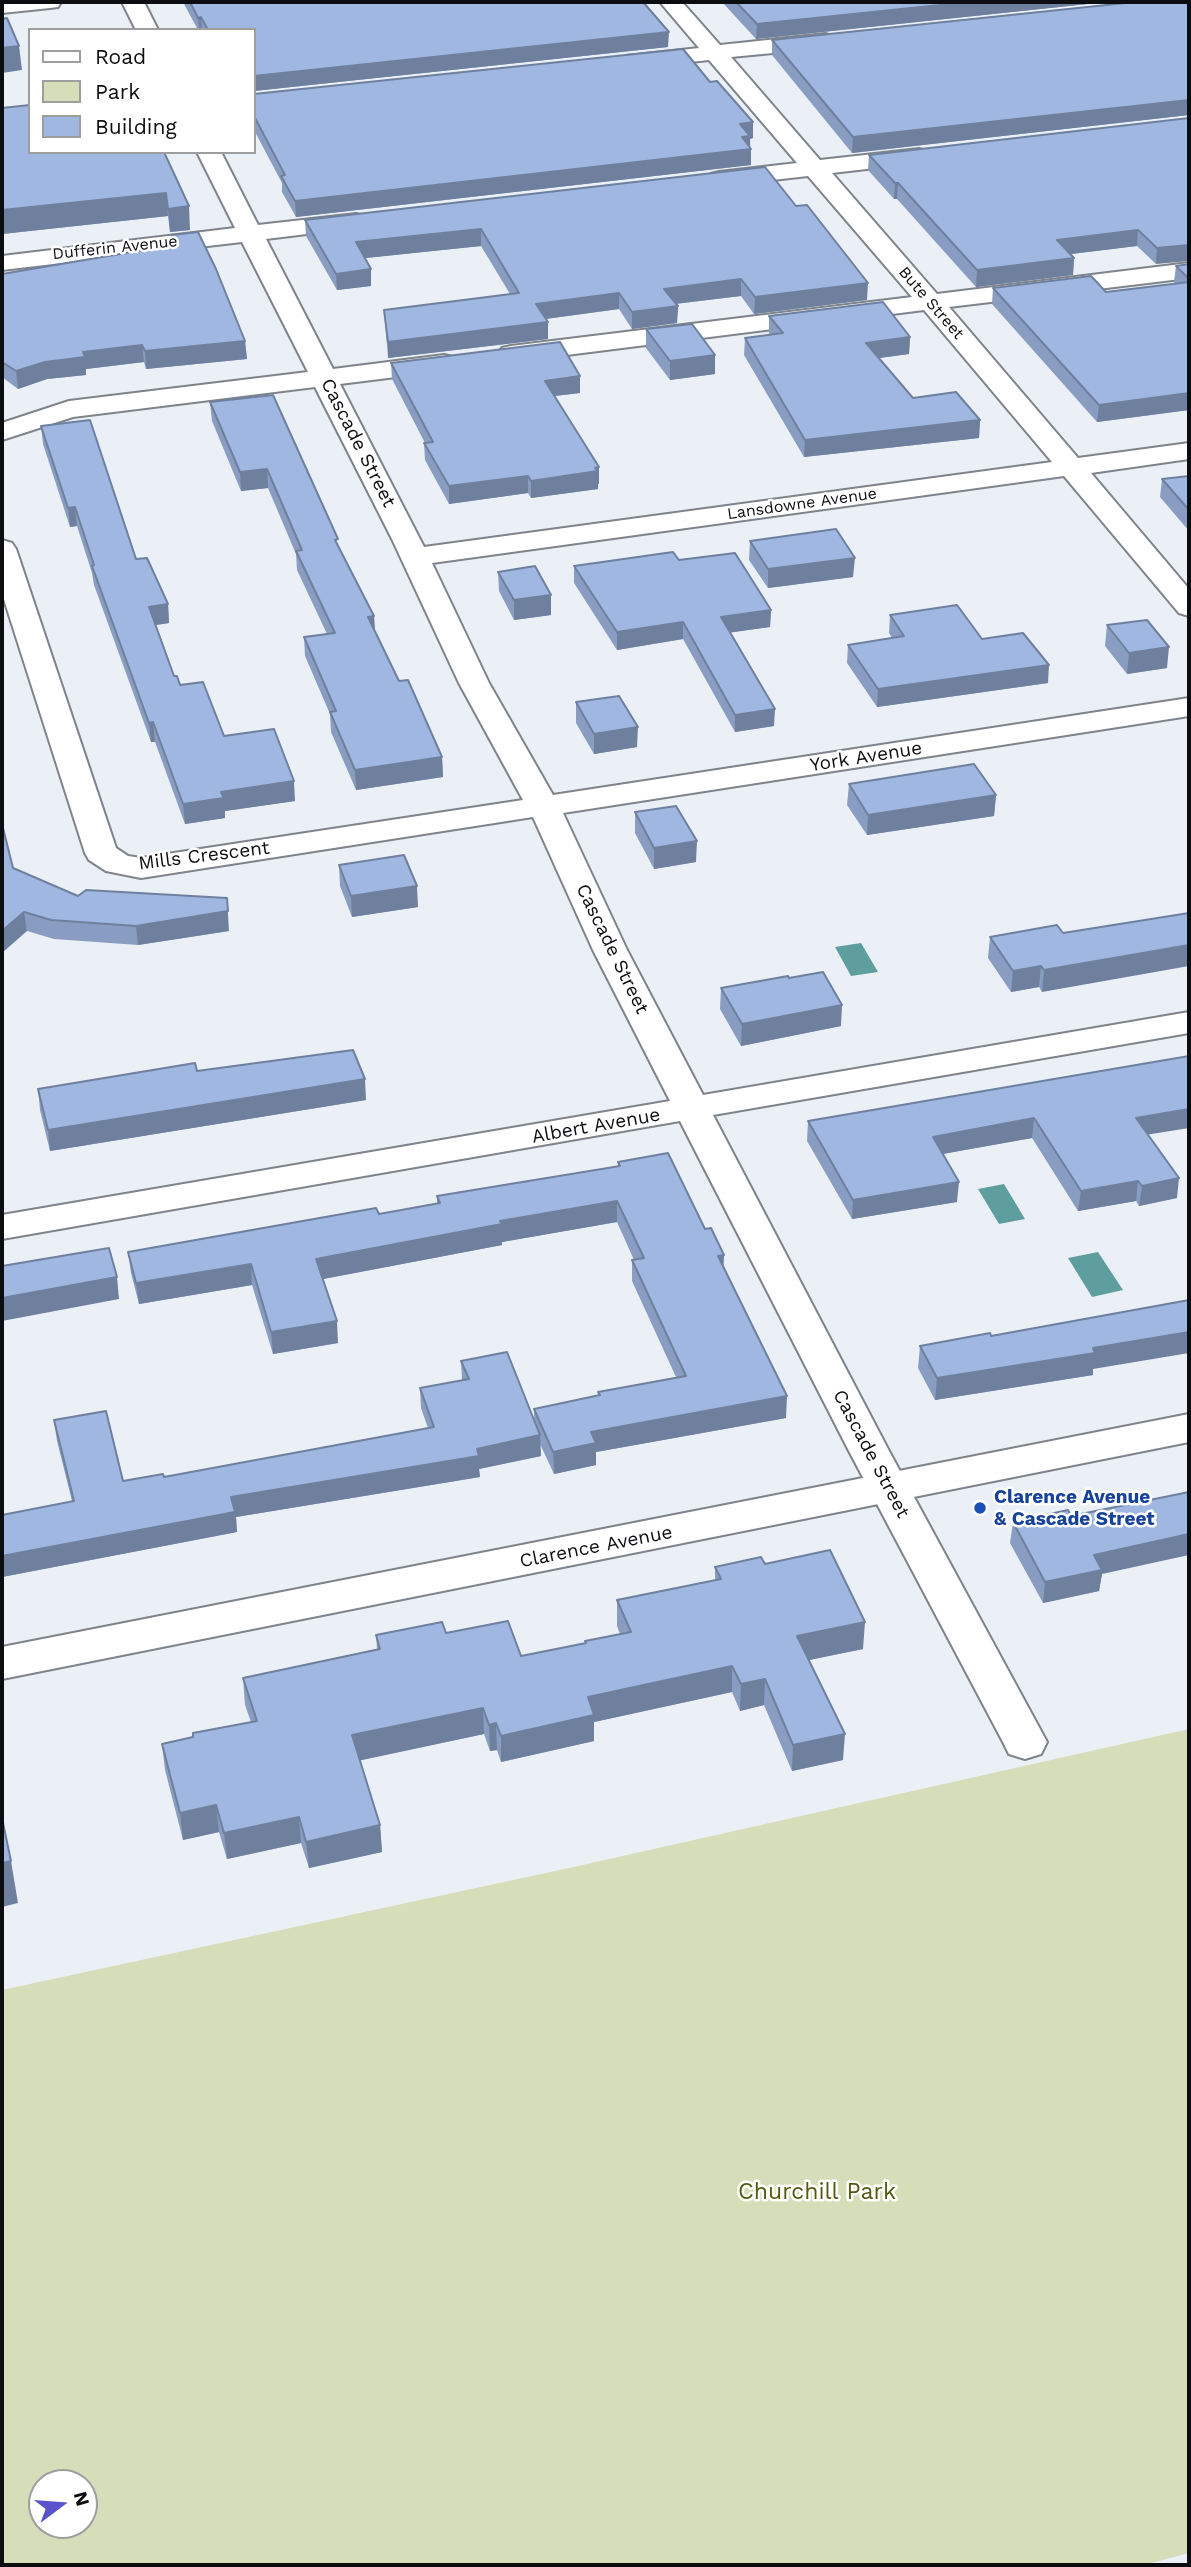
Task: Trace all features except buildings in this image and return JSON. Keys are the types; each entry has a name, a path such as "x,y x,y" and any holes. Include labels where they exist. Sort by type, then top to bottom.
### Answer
{"street":[{"path":"2,7 50,2"},
{"path":"133,2 146,28"},
{"name":"Bute Street","path":"671,2 931,302 1189,607"},
{"path":"608,64 840,39"},
{"path":"691,182 939,153"},
{"name":"Cascade Street","path":"210,154 415,557 474,683 543,806 610,950 889,1489 1025,1742"},
{"name":"Dufferin Avenue","path":"2,263 378,218"},
{"path":"491,357 1189,270"},
{"path":"2,432 69,409 464,360"},
{"name":"Lansdowne Avenue","path":"415,557 1189,451"},
{"name":"Mills Crescent","path":"2,549 101,853 118,864 141,868 543,806"},
{"name":"York Avenue","path":"543,806 1189,707"},
{"name":"Albert Avenue","path":"2,1227 1189,1022"},
{"name":"Clarence Avenue","path":"2,1663 1189,1428"}],"green space":[{"name":"Churchill Park","path":"1189,1729 1189,2553 1144,2565 2,2565 2,1990 569,1868"}],"water":[{"path":"861,943 878,972 851,976 835,947"},
{"path":"1004,1184 1025,1219 999,1224 978,1189"},
{"path":"1098,1252 1123,1290 1092,1297 1068,1258"}],"place":[{"name":"Clarence Avenue & Cascade Street","path":"980,1508"}]}
